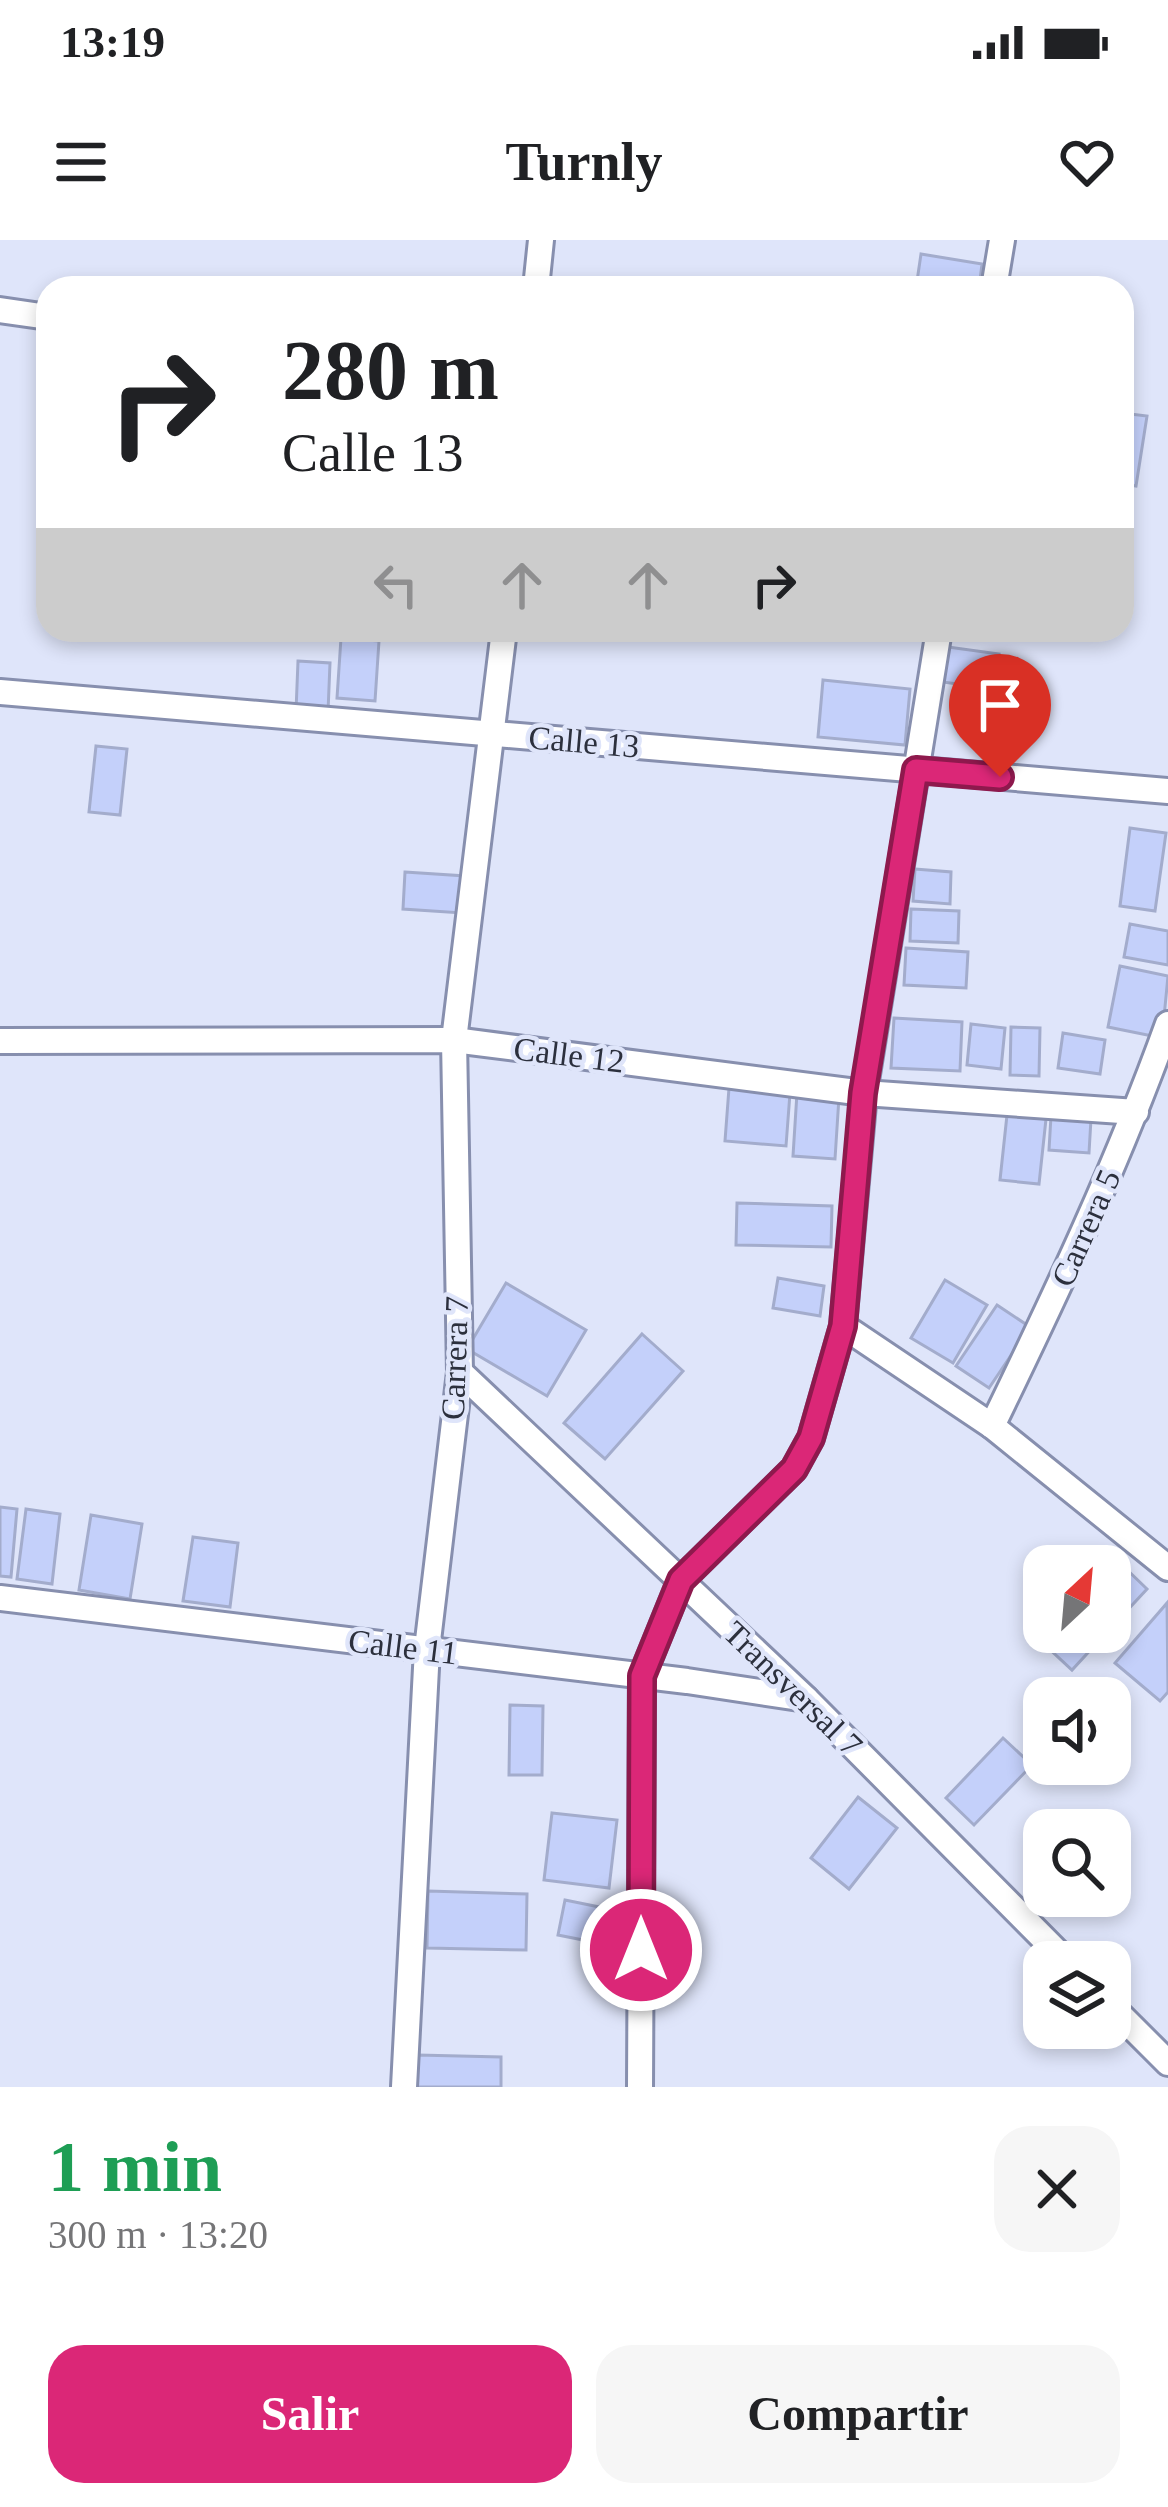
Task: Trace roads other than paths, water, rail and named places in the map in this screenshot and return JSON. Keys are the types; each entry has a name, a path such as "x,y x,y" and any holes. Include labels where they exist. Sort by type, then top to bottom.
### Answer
{"street":[{"path":"537,276 541,240"},
{"path":"996,276 1002,240"},
{"path":"0,310 36,314"},
{"name":"Carrera 7","path":"404,2087 427,1649 460,1372 454,1040 503,642"},
{"path":"640,2087 642,1676 681,1580 794,1469 811,1438 843,1326 863,1093 937,642"},
{"name":"Calle 13","path":"0,692 1168,791"},
{"name":"Carrera 5","path":"992,1426 1067,1271 1136,1112 1168,1024"},
{"name":"Calle 12","path":"0,1041 454,1040 863,1093 1136,1112"},
{"path":"843,1326 992,1426 1168,1568"},
{"name":"Transversal 7","path":"460,1372 806,1700 1046,1941"},
{"name":"Calle 11","path":"0,1598 806,1700"},
{"path":"1131,2026 1168,2063"}]}
